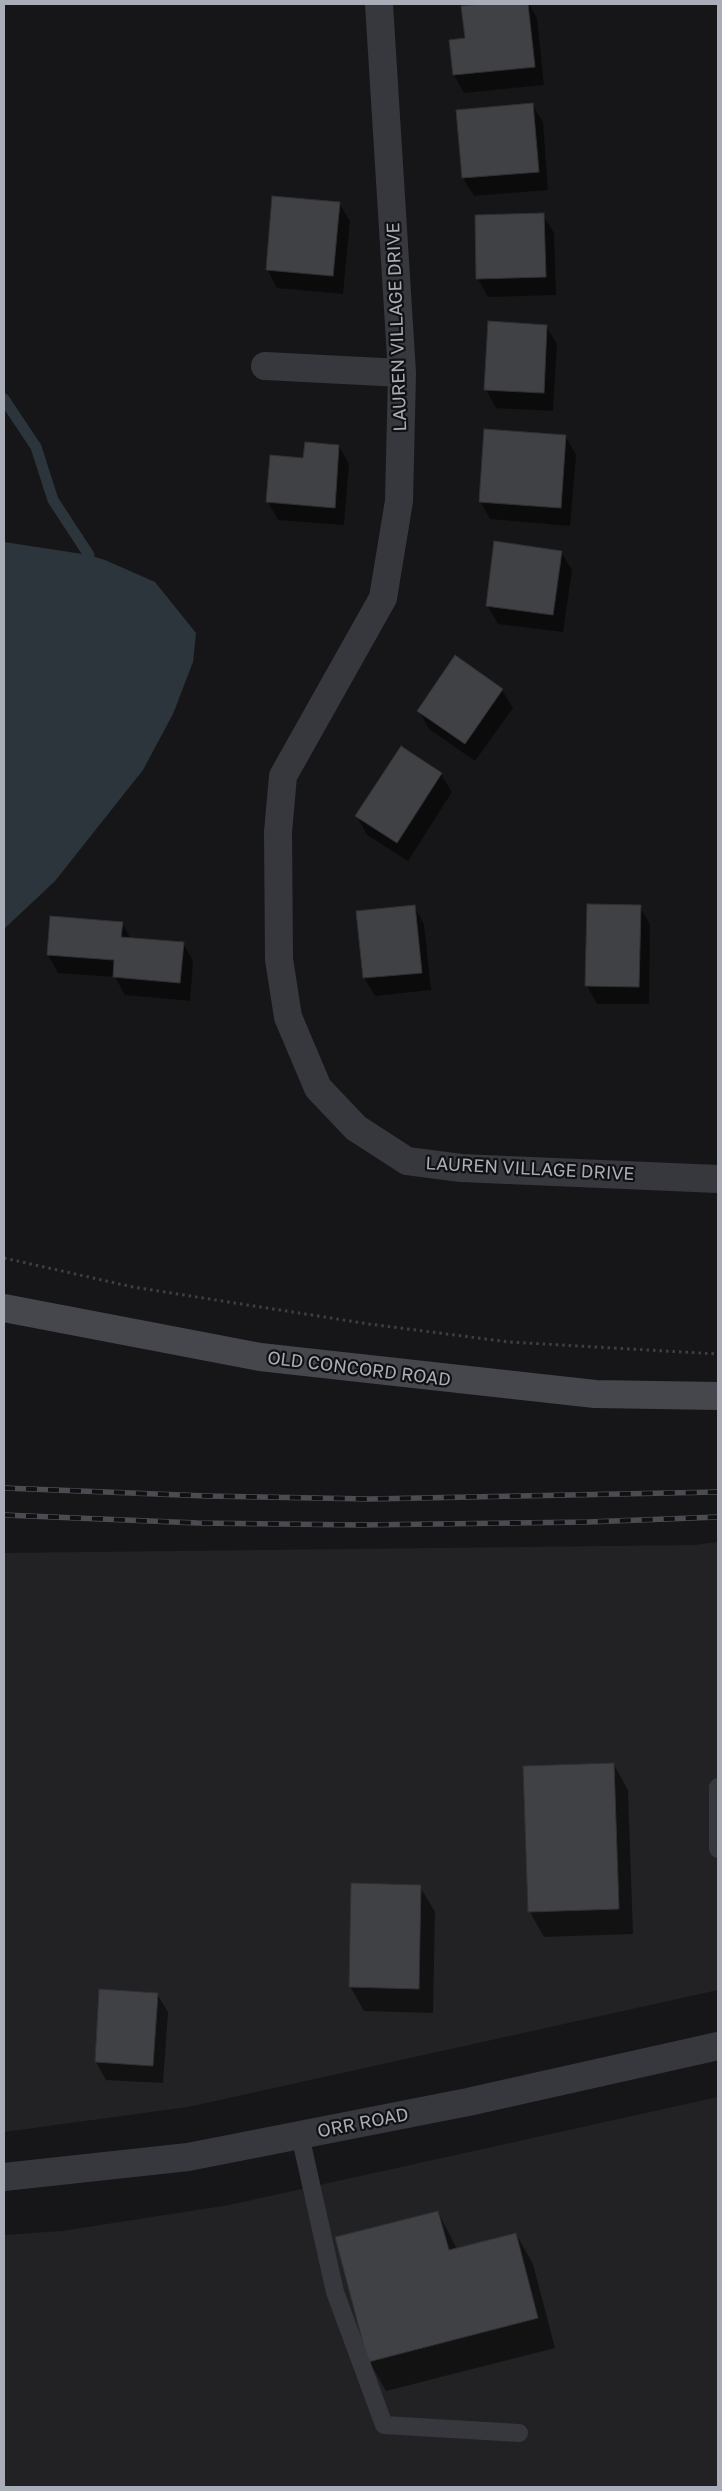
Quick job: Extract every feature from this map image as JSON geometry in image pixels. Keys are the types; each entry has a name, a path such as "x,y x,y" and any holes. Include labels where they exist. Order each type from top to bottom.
{"street":[{"name":"LAUREN VILLAGE DRIVE","path":"378,4 402,373 399,501 383,598 283,776 278,832 279,959 288,1017 318,1088 356,1128 407,1161 461,1168 718,1179"},
{"path":"265,366 402,373"},
{"name":"OLD CONCORD ROAD","path":"4,1308 280,1360 595,1394 718,1396"},
{"name":"ORR ROAD","path":"4,2177 188,2157 468,2102 718,2046"}],"lane":[{"path":"718,1787 718,1849"},
{"path":"300,2135 335,2292 384,2425 519,2433"}],"path":[{"path":"4,1258 133,1287 369,1324 509,1342 718,1354"}],"shaded area":[{"path":"4,542 89,555 155,582 196,633 193,662 173,714 143,770 55,881 4,929"},
{"path":"718,1542 718,1990 188,2107 4,2132 4,1553 694,1545"},
{"path":"718,2097 718,2487 4,2487 4,2235 62,2231 229,2205"}],"building":[{"path":"528,4 535,67 453,75 449,40 465,38 461,6"},
{"path":"533,103 539,172 462,178 456,110"},
{"path":"272,196 340,202 333,276 266,270"},
{"path":"544,213 546,277 476,279 475,215"},
{"path":"488,321 547,325 544,393 484,390"},
{"path":"484,429 566,435 561,508 479,502"},
{"path":"305,442 339,445 335,508 266,502 270,455 303,458"},
{"path":"494,541 562,551 553,615 486,606"},
{"path":"455,655 503,689 465,744 417,711"},
{"path":"401,746 442,773 397,843 355,816"},
{"path":"587,904 641,905 639,987 585,986"},
{"path":"415,905 422,973 363,978 356,911"},
{"path":"50,916 123,922 121,937 184,942 180,983 113,977 114,960 47,955"},
{"path":"614,1763 619,1909 528,1912 523,1766"},
{"path":"351,1883 421,1885 419,1989 349,1987"},
{"path":"99,1989 158,1993 153,2066 95,2062"},
{"path":"438,2211 449,2250 516,2233 538,2318 368,2362 335,2237"}],"waterway":[{"path":"4,399 36,447 53,500 89,555 84,568"}],"railway":[{"path":"4,1488 207,1496 370,1499 718,1492"},
{"path":"4,1515 198,1523 360,1525 588,1522 718,1517"}]}
